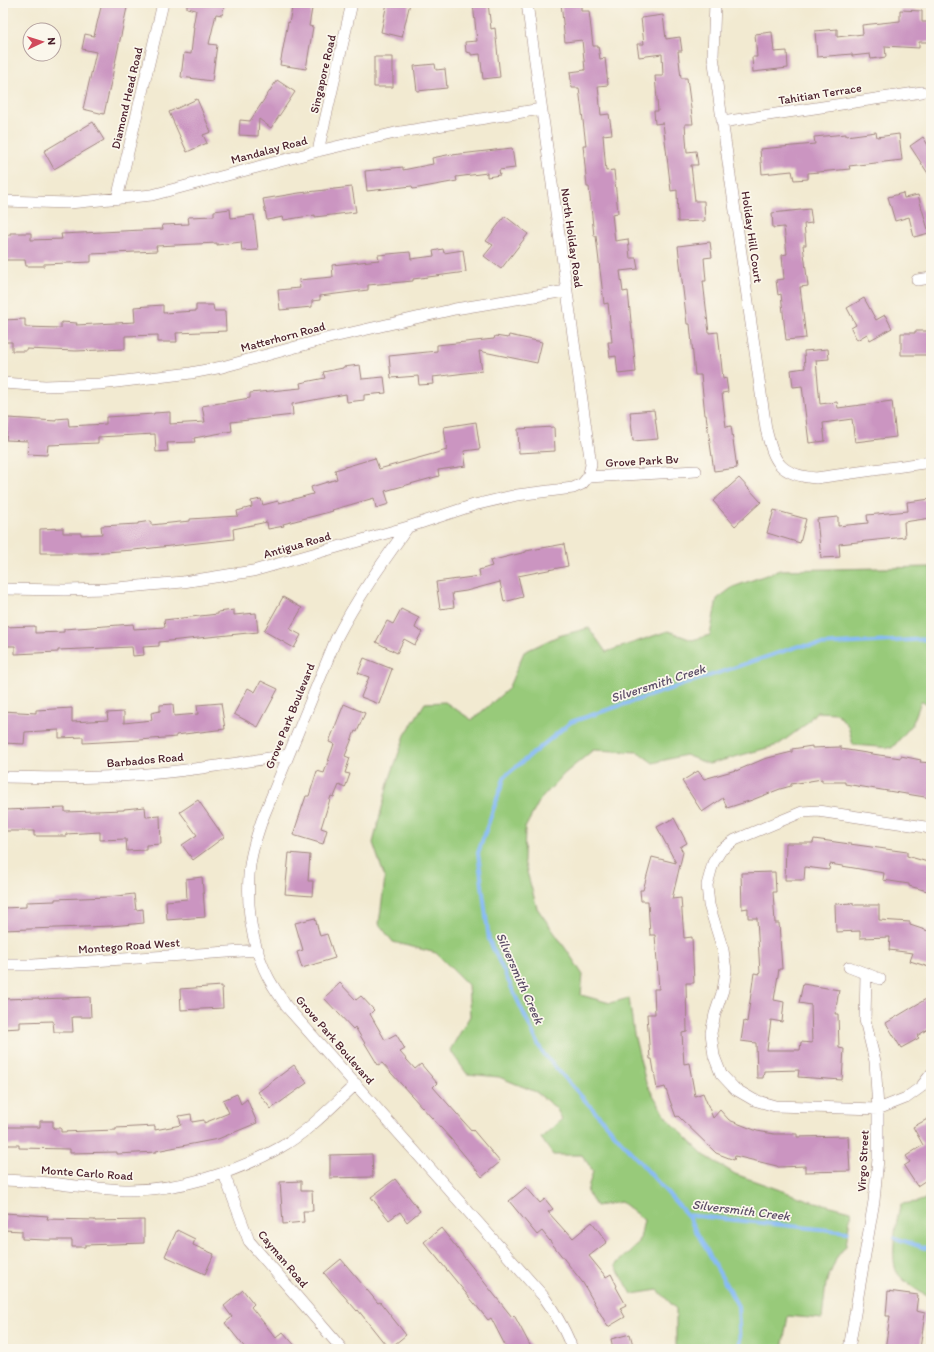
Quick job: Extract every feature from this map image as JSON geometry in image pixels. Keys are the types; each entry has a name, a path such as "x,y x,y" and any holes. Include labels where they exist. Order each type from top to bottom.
{"street":[{"name":"Diamond Head Road","path":"117,199 163,3"},
{"name":"Singapore Road","path":"318,151 352,3"},
{"name":"North Holiday Road","path":"527,3 591,465 588,477"},
{"name":"Holiday Hill Court","path":"715,3 714,56 722,122 766,429 772,453 777,462 785,469 801,477 816,478 931,462"},
{"name":"Tahitian Terrace","path":"722,122 922,92"},
{"name":"Mandalay Road","path":"3,201 69,203 152,195 318,151 395,133 541,109"},
{"path":"917,280 931,278"},
{"name":"Matterhorn Road","path":"3,384 45,386 100,384 191,373 222,367 329,338 455,309 566,291"},
{"name":"Grove Park Bv","path":"588,477 696,471"},
{"name":"Antigua Road","path":"3,589 106,589 183,582 253,571 408,527 474,505 517,495 573,488 582,484 588,477"},
{"name":"Grove Park Boulevard","path":"408,527 377,570 343,624 288,755 262,820 254,847 249,874 250,914 258,950 268,976 286,1006 544,1298 552,1308 566,1333 572,1349"},
{"name":"Barbados Road","path":"3,777 58,778 159,773 216,767 288,755"},
{"path":"931,829 818,811 802,812 735,840 721,850 713,863 707,885 709,906 723,950 726,970 723,990 715,1014 711,1033 714,1056 721,1074 735,1089 754,1100 775,1106 878,1109 906,1098 921,1087 931,1074"},
{"name":"Montego Road West","path":"3,965 33,965 258,950"},
{"path":"849,967 880,979"},
{"name":"Virgo Street","path":"849,1349 874,1201 878,1159 878,1109 875,1061 865,1020 866,973"},
{"name":"Monte Carlo Road","path":"3,1180 126,1190 178,1184 224,1174 282,1146 308,1128 356,1084"},
{"name":"Cayman Road","path":"224,1174 249,1241 342,1349"}],"green space":[{"path":"931,567 931,704 921,702 912,725 892,748 853,745 848,726 837,713 816,712 805,725 778,745 709,764 685,755 653,763 638,752 593,750 564,774 540,800 525,828 524,861 537,908 583,975 581,995 610,1003 629,998 634,1034 646,1083 667,1118 704,1155 735,1174 808,1200 851,1211 846,1246 837,1257 826,1283 822,1319 788,1316 782,1349 677,1349 676,1309 658,1290 632,1294 615,1265 639,1243 644,1220 621,1202 596,1206 587,1192 593,1171 582,1155 553,1155 541,1138 562,1119 556,1108 536,1092 499,1077 467,1074 450,1050 470,1016 468,985 436,953 393,942 379,924 385,878 373,843 388,784 405,735 425,703 445,702 472,720 508,689 524,652 558,636 589,628 606,652 668,631 692,640 710,635 717,599 733,587 780,570"},
{"path":"931,1197 931,1298 913,1288 898,1274 895,1268 894,1260 894,1240 901,1204 917,1202"}],"building":[{"path":"102,3 128,3 104,114 83,109 96,52 82,49 85,34 94,36"},
{"path":"187,3 225,3 222,15 216,14 209,44 217,45 212,81 181,77 184,53 191,54 196,10 187,8"},
{"path":"293,3 313,3 309,26 313,27 306,69 280,65"},
{"path":"387,3 410,3 402,37 381,32"},
{"path":"473,3 488,3 491,29 495,28 500,77 483,79 480,54 471,55 471,53 466,52 465,42 477,41"},
{"path":"561,3 581,3 581,11 589,11 593,46 598,46 600,59 605,58 608,85 598,86 601,115 609,114 612,134 603,135 606,171 614,170 618,213 612,214 615,241 628,239 630,258 636,258 638,269 620,271 623,292 628,291 636,372 618,374 616,356 610,357 608,342 612,342 608,303 604,304 596,236 594,236 589,187 587,187 583,145 586,145 579,88 572,88 570,72 585,70 582,40 565,42"},
{"path":"900,10 922,11 922,22 931,22 931,42 919,42 919,48 885,46 886,57 871,59 870,54 817,57 815,31 837,29 837,37 863,34 862,25 900,21"},
{"path":"663,15 666,39 680,37 682,51 678,51 681,78 687,78 693,124 685,124 687,152 696,151 698,165 691,165 695,201 704,201 705,221 678,222 677,190 671,191 663,123 655,124 654,111 658,111 655,76 663,76 662,54 639,57 637,44 644,44 641,18"},
{"path":"772,32 774,52 787,51 788,68 753,72 752,57 757,57 755,34"},
{"path":"374,57 393,57 393,87 374,87"},
{"path":"435,64 436,70 445,69 447,88 417,91 414,66"},
{"path":"277,80 295,92 271,128 259,119 258,136 239,135 240,120 250,121"},
{"path":"197,99 211,132 203,135 207,143 187,152 169,112"},
{"path":"93,122 104,140 54,169 44,151"},
{"path":"876,132 877,137 899,134 902,160 849,166 850,169 808,173 808,179 794,180 792,171 762,174 760,149 815,144 814,137 846,134 846,136"},
{"path":"923,137 931,150 931,178 910,146"},
{"path":"512,148 515,168 499,170 500,175 487,177 487,173 456,177 457,181 413,189 412,186 367,191 365,171 403,167 403,170 433,164 432,158 452,154"},
{"path":"352,187 356,212 315,217 315,215 284,220 283,217 267,220 263,199"},
{"path":"903,193 904,198 918,195 929,233 914,237 909,217 895,221 888,197"},
{"path":"230,209 231,218 254,215 258,250 242,251 241,242 217,245 217,243 156,246 157,251 91,254 91,262 44,264 44,266 26,266 25,260 3,260 3,235 10,235 10,233 31,233 31,240 62,239 61,234 163,229 162,225 189,224 188,217 214,216 214,211"},
{"path":"810,209 812,223 804,224 806,245 803,245 808,286 800,287 806,338 786,340 781,294 778,295 776,280 784,279 782,255 787,254 784,227 773,228 772,213"},
{"path":"505,216 528,234 501,269 484,256 493,245 486,241"},
{"path":"710,242 712,257 704,258 706,281 703,281 709,333 718,332 723,379 726,378 728,392 722,393 726,427 731,426 737,468 714,471 705,415 701,375 695,375 690,324 687,324 678,246"},
{"path":"443,249 444,253 463,250 466,272 413,279 413,281 368,285 368,290 320,296 320,300 312,301 312,307 280,310 278,290 300,288 299,280 333,277 332,265 379,260 378,255 410,252 411,259 434,256 433,251"},
{"path":"864,298 876,320 885,315 892,328 870,340 867,334 857,340 851,328 856,325 847,308"},
{"path":"163,305 163,313 196,311 196,305 213,305 214,311 225,311 226,331 176,333 177,342 158,342 158,335 125,336 125,349 76,351 26,349 26,351 12,351 12,342 3,342 3,320 25,319 25,327 61,328 61,322 77,323 76,325 135,322 134,307"},
{"path":"915,331 931,331 931,355 901,355 901,333 915,333"},
{"path":"509,335 542,342 537,363 479,351 482,371 433,377 434,384 419,385 418,376 391,378 389,356 437,351 437,345 494,339 495,336 508,338"},
{"path":"828,349 829,359 816,360 820,404 837,402 838,408 892,401 896,437 855,442 852,419 823,423 825,441 809,443 802,386 793,387 791,370 805,368 804,351"},
{"path":"360,365 362,379 384,377 386,393 364,395 364,400 347,402 346,394 292,404 293,415 231,422 232,431 194,438 195,442 167,443 168,451 156,452 155,434 98,437 98,443 48,445 47,455 27,454 28,441 6,440 8,418 56,421 56,419 68,418 69,426 106,424 106,417 170,412 170,424 205,422 202,406 250,398 250,393 301,388 300,383 325,378 323,372"},
{"path":"654,410 658,439 633,441 630,412"},
{"path":"476,422 480,449 464,451 466,466 438,470 439,476 385,491 389,504 376,508 374,498 332,510 333,511 283,524 284,526 268,529 267,522 233,529 234,539 134,550 90,553 40,553 40,529 63,528 63,533 81,533 81,535 102,534 101,526 138,524 151,521 151,525 190,521 190,519 238,516 237,511 252,507 251,501 261,499 263,505 278,501 279,503 313,494 311,487 337,479 335,470 375,458 379,469 447,450 444,427"},
{"path":"554,427 555,451 519,453 518,429"},
{"path":"739,478 761,502 735,526 713,501"},
{"path":"931,499 931,518 904,522 905,537 839,544 840,557 821,558 817,519 838,517 838,526 868,523 867,515 908,511 907,502"},
{"path":"774,510 806,519 800,543 767,533"},
{"path":"564,544 568,566 518,576 523,597 504,602 500,582 452,593 454,607 440,609 436,582 480,576 479,570 492,566 490,561 526,551"},
{"path":"283,597 302,608 290,629 301,635 294,648 264,631"},
{"path":"401,609 419,618 415,628 422,632 415,645 404,639 397,653 376,642 387,621 393,624"},
{"path":"234,610 234,615 256,613 258,632 159,642 159,646 143,647 144,655 133,656 132,647 58,650 58,652 15,654 15,646 3,646 3,627 35,626 35,633 64,632 64,629 133,624 134,629 165,627 164,620 218,614 218,612"},
{"path":"364,658 392,669 379,704 361,697 369,677 358,673"},
{"path":"261,681 278,689 258,727 234,714 248,688 255,692"},
{"path":"221,703 225,729 176,735 176,737 83,743 83,737 59,738 59,730 25,732 24,744 3,743 3,711 36,713 36,710 72,708 72,722 108,720 107,713 124,712 124,723 152,720 151,713 160,711 160,705 173,704 174,716 198,714 197,705"},
{"path":"344,704 365,713 357,732 355,731 345,756 350,758 345,773 350,774 345,788 339,785 334,797 331,796 321,828 327,830 323,844 293,835 306,796 309,796 317,771 324,773 334,744 329,742"},
{"path":"812,746 812,748 841,747 841,749 901,758 901,756 921,760 920,762 931,763 931,798 845,784 845,782 822,782 822,779 791,784 791,786 727,808 723,798 702,812 682,781 698,771 704,779 736,771 764,759 792,752 792,749"},
{"path":"198,800 224,837 193,860 182,845 197,835 180,812"},
{"path":"145,807 146,817 160,816 161,844 146,845 146,850 127,851 126,839 100,840 100,832 66,834 66,836 34,836 34,831 3,831 3,810 65,808 65,812 124,810"},
{"path":"674,818 687,843 680,847 683,852 672,899 681,898 684,938 692,937 694,983 686,983 687,1032 682,1033 684,1064 689,1063 695,1096 703,1093 713,1118 720,1110 729,1120 757,1131 774,1134 797,1134 797,1137 848,1136 850,1171 805,1172 805,1166 778,1167 735,1156 734,1160 716,1153 678,1116 676,1117 665,1087 657,1089 652,1059 650,1059 647,1014 655,1014 654,989 659,989 655,935 650,935 648,901 641,901 640,890 643,890 652,857 676,863 657,827"},
{"path":"814,839 907,852 907,856 931,863 931,892 909,886 909,884 883,880 884,873 830,864 829,870 805,867 804,880 785,880 786,843 813,843"},
{"path":"289,853 310,855 308,881 313,881 312,896 285,894"},
{"path":"775,872 776,892 773,892 775,923 779,923 782,969 779,969 774,1000 784,1002 782,1022 771,1020 767,1050 800,1050 801,1042 812,1043 811,1005 799,1003 803,984 839,990 835,1014 838,1014 839,1048 844,1049 842,1080 798,1077 799,1070 764,1071 763,1078 757,1078 756,1043 741,1041 744,1021 747,1022 754,973 760,974 757,918 748,918 748,908 742,909 741,873"},
{"path":"202,877 205,917 167,920 166,901 187,899 186,879"},
{"path":"134,894 136,910 143,909 144,923 111,926 3,930 3,908 26,907 26,902"},
{"path":"853,903 853,905 879,905 879,920 910,922 910,925 931,932 931,962 929,967 910,961 913,953 889,950 890,937 860,938 860,931 836,932 835,904"},
{"path":"315,918 320,936 327,934 335,958 302,968 297,952 303,950 295,923"},
{"path":"340,983 356,1000 361,996 374,1010 370,1014 385,1040 396,1034 405,1049 400,1052 415,1069 421,1064 437,1083 433,1087 500,1162 482,1177 451,1139 382,1063 378,1065 355,1027 353,1029 324,998"},
{"path":"222,986 223,1008 181,1010 180,989"},
{"path":"931,996 931,1027 917,1036 919,1038 901,1048 886,1023"},
{"path":"90,997 91,1017 72,1017 73,1032 54,1032 53,1021 20,1022 20,1028 3,1029 3,999"},
{"path":"294,1065 307,1083 271,1109 258,1092"},
{"path":"237,1094 241,1104 247,1099 257,1123 218,1139 156,1152 117,1154 117,1152 70,1153 70,1149 19,1148 19,1145 3,1145 3,1127 40,1127 40,1121 53,1121 53,1128 61,1128 61,1132 116,1130 116,1128 155,1126 155,1130 181,1125 179,1116 191,1114 192,1122 204,1120 204,1123 229,1113 223,1100"},
{"path":"931,1117 931,1177 917,1186 904,1166 910,1162 906,1156 923,1145 913,1127"},
{"path":"372,1154 373,1177 330,1178 330,1155"},
{"path":"395,1179 420,1211 407,1222 400,1212 389,1220 371,1197"},
{"path":"301,1181 301,1191 312,1191 313,1211 303,1211 304,1222 283,1224 280,1182"},
{"path":"526,1187 540,1203 545,1199 553,1209 548,1212 573,1238 592,1222 607,1242 589,1256 606,1277 611,1274 626,1305 620,1308 625,1317 608,1327 583,1283 542,1231 537,1235 509,1201"},
{"path":"5,1213 48,1216 47,1219 95,1221 144,1220 144,1243 85,1245 85,1247 72,1247 72,1240 22,1239 22,1231 4,1230"},
{"path":"441,1228 512,1317 514,1315 532,1349 507,1349 491,1318 488,1320 424,1242"},
{"path":"177,1230 195,1239 193,1245 214,1254 205,1274 165,1256"},
{"path":"341,1259 378,1303 380,1302 406,1335 389,1349 358,1310 357,1311 324,1273"},
{"path":"243,1290 254,1304 251,1307 276,1338 283,1332 298,1349 246,1349 225,1323 232,1317 224,1306"},
{"path":"888,1291 918,1295 916,1311 925,1313 920,1349 885,1349 890,1316 886,1316"},
{"path":"630,1334 634,1349 613,1349 611,1339"}],"waterway":[{"name":"Silversmith Creek","path":"848,1232 687,1215 542,1052 489,940 478,853 505,776 571,722 799,646 931,639"},
{"path":"687,1215 738,1306 740,1349"},
{"name":"Silversmith Creek","path":"895,1238 931,1250"}]}
